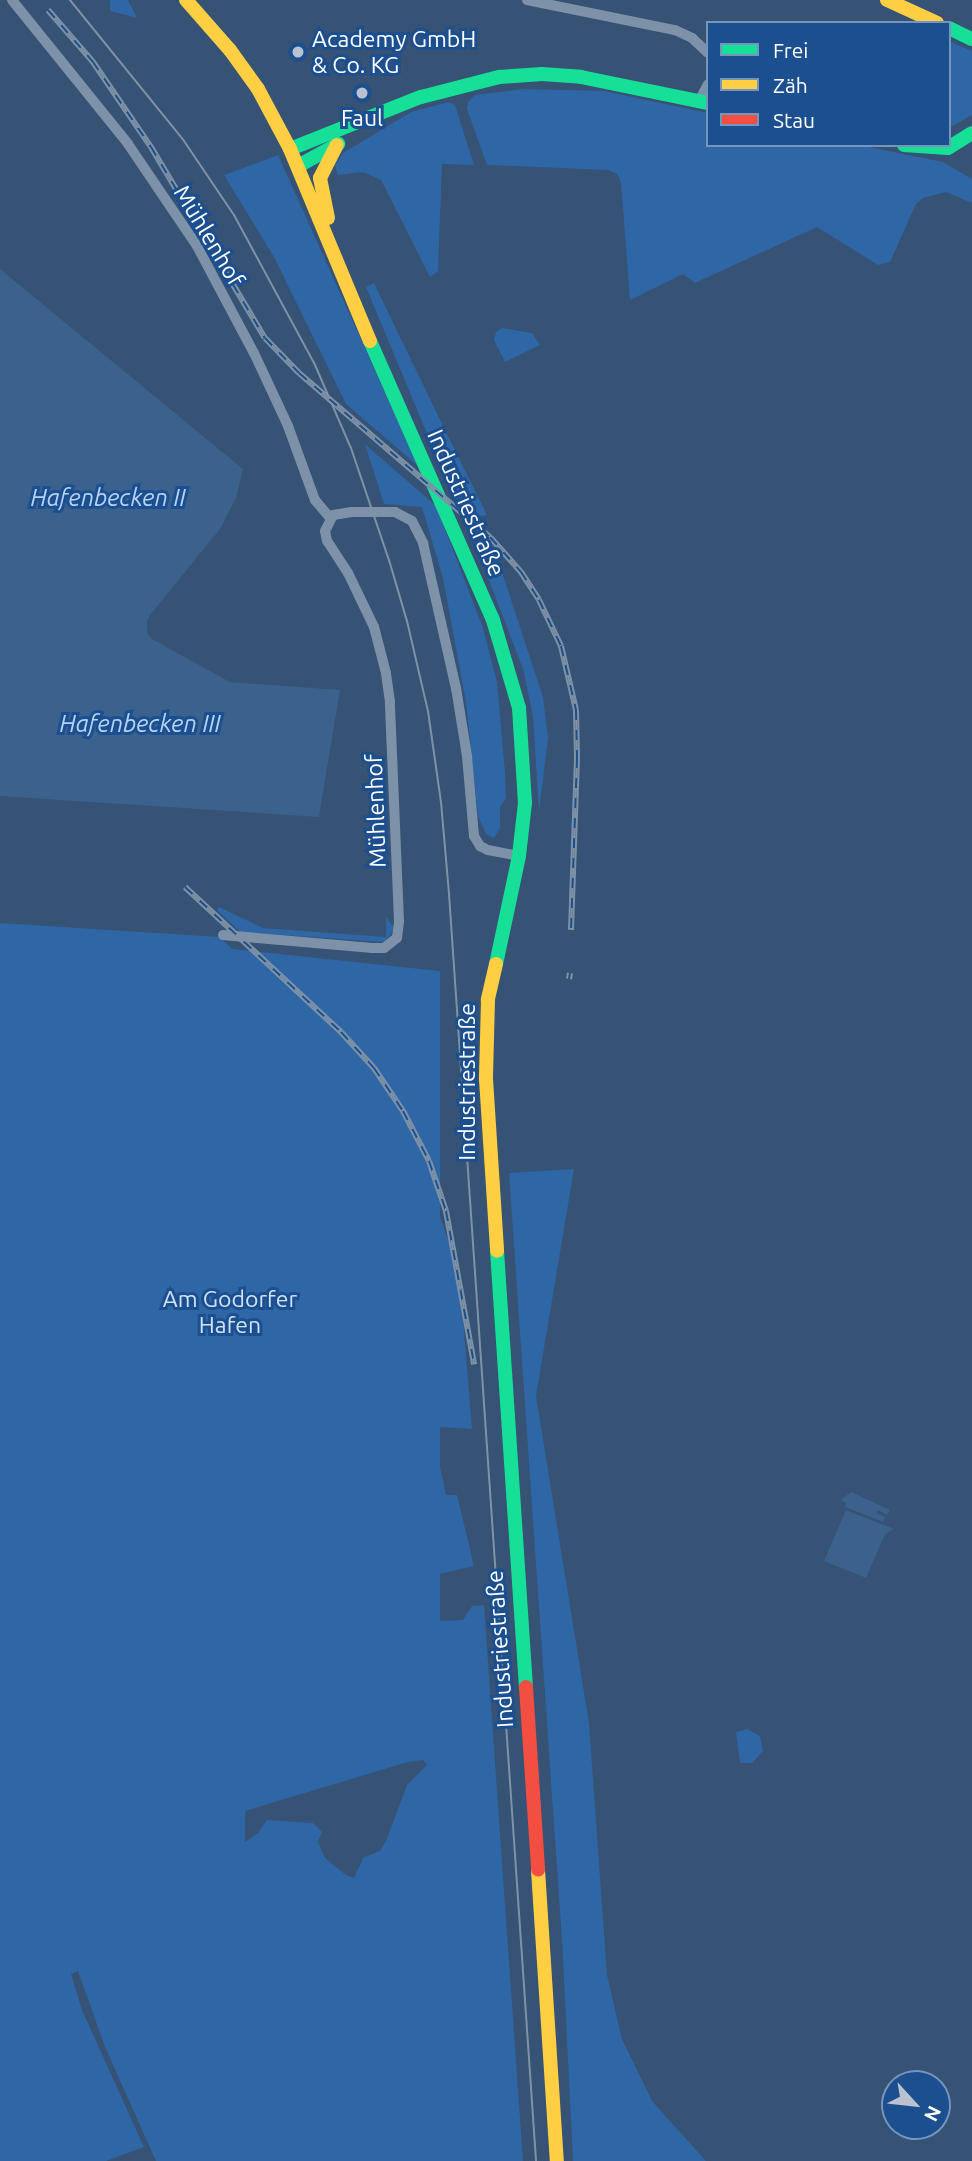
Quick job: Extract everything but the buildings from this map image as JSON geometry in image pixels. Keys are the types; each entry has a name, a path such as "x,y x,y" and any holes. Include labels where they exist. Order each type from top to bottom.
{"main road":[{"name":"Industriestraße","path":"186,0 230,50 251,79 298,166 387,381 493,620 519,708 525,766 525,803 519,856 488,1000 486,1079 558,2161"},
{"path":"887,0 933,21"},
{"path":"951,29 972,39"},
{"path":"290,149 421,97 499,77 542,74 581,77 703,102"},
{"path":"298,166 337,145 386,113"},
{"path":"951,146 972,133"},
{"path":"332,247 319,186 323,170 337,145"},
{"path":"917,147 950,147"}],"street":[{"name":"Mühlenhof","path":"12,0 128,144 197,246 254,354 288,426 316,500 330,518 325,531 327,541 348,573 374,627 386,673 390,702 399,931 393,943 383,948 223,935"},
{"path":"527,0 675,30 692,38 706,51"},
{"path":"330,518 352,512 386,512 402,515 412,522 423,543 456,688 467,756 474,836 481,846 488,850 519,856"}],"green space":[{"path":"110,0 128,0 137,18 110,11"},
{"path":"951,42 972,51 972,115 951,127"},
{"path":"523,89 604,91 706,113 706,147 869,147 943,162 972,179 972,203 946,192 923,198 916,204 890,262 878,265 817,227 695,283 683,274 630,300 621,182 617,174 608,170 487,165 467,109 468,102 475,95"},
{"path":"449,102 455,105 474,165 442,164 438,271 430,277 381,180 363,172 338,175 335,165 343,153 411,112"},
{"path":"278,155 418,466 346,404 274,257 224,175"},
{"path":"374,283 487,515 476,517 453,496 366,287"},
{"path":"502,328 532,333 540,345 505,362 494,340 496,332"},
{"path":"365,444 436,506 483,628 497,682 505,772 506,798 500,807 500,828 494,838 486,834 478,816 466,702 443,578 422,507 384,504"},
{"path":"472,536 499,563 543,697 548,738 539,811 533,716 523,669"},
{"path":"219,907 263,928 386,937 386,917 394,928 383,942 240,932 217,910"},
{"name":"Am Godorfer Hafen","path":"0,923 220,937 232,949 440,971 440,1217 449,1242 462,1307 472,1429 440,1427 440,1467 446,1495 457,1495 474,1566 440,1574 440,1621 463,1620 472,1606 484,1605 523,2161 156,2161 105,2047 78,1971 71,1974 82,2010 144,2147 106,2161 0,2161","holes":["423,1760 427,1765 407,1785 380,1851 363,1858 354,1878 325,1858 318,1842 322,1832 313,1823 267,1820 258,1833 245,1842 245,1811 408,1762"]},
{"path":"574,1169 536,1396 589,1723 607,1975 622,2039 652,2101 706,2161 573,2161 562,1940 509,1173"},
{"path":"747,1729 760,1736 763,1751 752,1763 740,1763 736,1732"}],"water":[{"path":"0,269 243,469 236,498 220,529 150,615 147,632 152,639 230,682 340,690 319,817 0,796"},
{"path":"851,1492 890,1510 887,1515 878,1510 876,1513 885,1517 883,1522 845,1507 846,1503 841,1500"},
{"path":"846,1510 894,1529 885,1534 866,1578 824,1561"}],"tram line":[{"path":"70,0 184,141 234,215 315,365 351,448 389,560 407,621 428,711 441,802 449,894 536,2161"}],"railway":[{"path":"48,10 93,62 151,147 265,338 299,373 490,537 521,572 539,600 561,646 576,710 571,930"},
{"path":"185,887 341,1032 374,1068 403,1111 429,1161 446,1211 474,1364"},
{"path":"569,979 570,973"}],"traffic: fast":[{"path":"951,29 972,39"},
{"path":"290,149 421,97 499,77 542,74 581,77 706,103"},
{"path":"951,146 972,133"},
{"path":"298,166 338,144"},
{"path":"933,147 950,147"},
{"path":"370,341 493,620 519,708 525,803 519,856 496,964"},
{"path":"497,1251 526,1687"}],"traffic: slow":[{"path":"186,0 230,50 258,89 290,149 370,341"},
{"path":"887,0 933,21"},
{"path":"328,218 320,178 337,145"},
{"path":"496,964 488,1000 486,1079 497,1251"},
{"path":"538,1870 557,2161"}],"traffic: jam":[{"path":"526,1687 538,1870"}],"place":[{"name":"Academy GmbH & Co. KG","path":"298,52"},
{"name":"Faul","path":"362,93"}],"water label":[{"name":"Hafenbecken II","path":"108,498"},
{"name":"Hafenbecken III","path":"140,724"}]}
